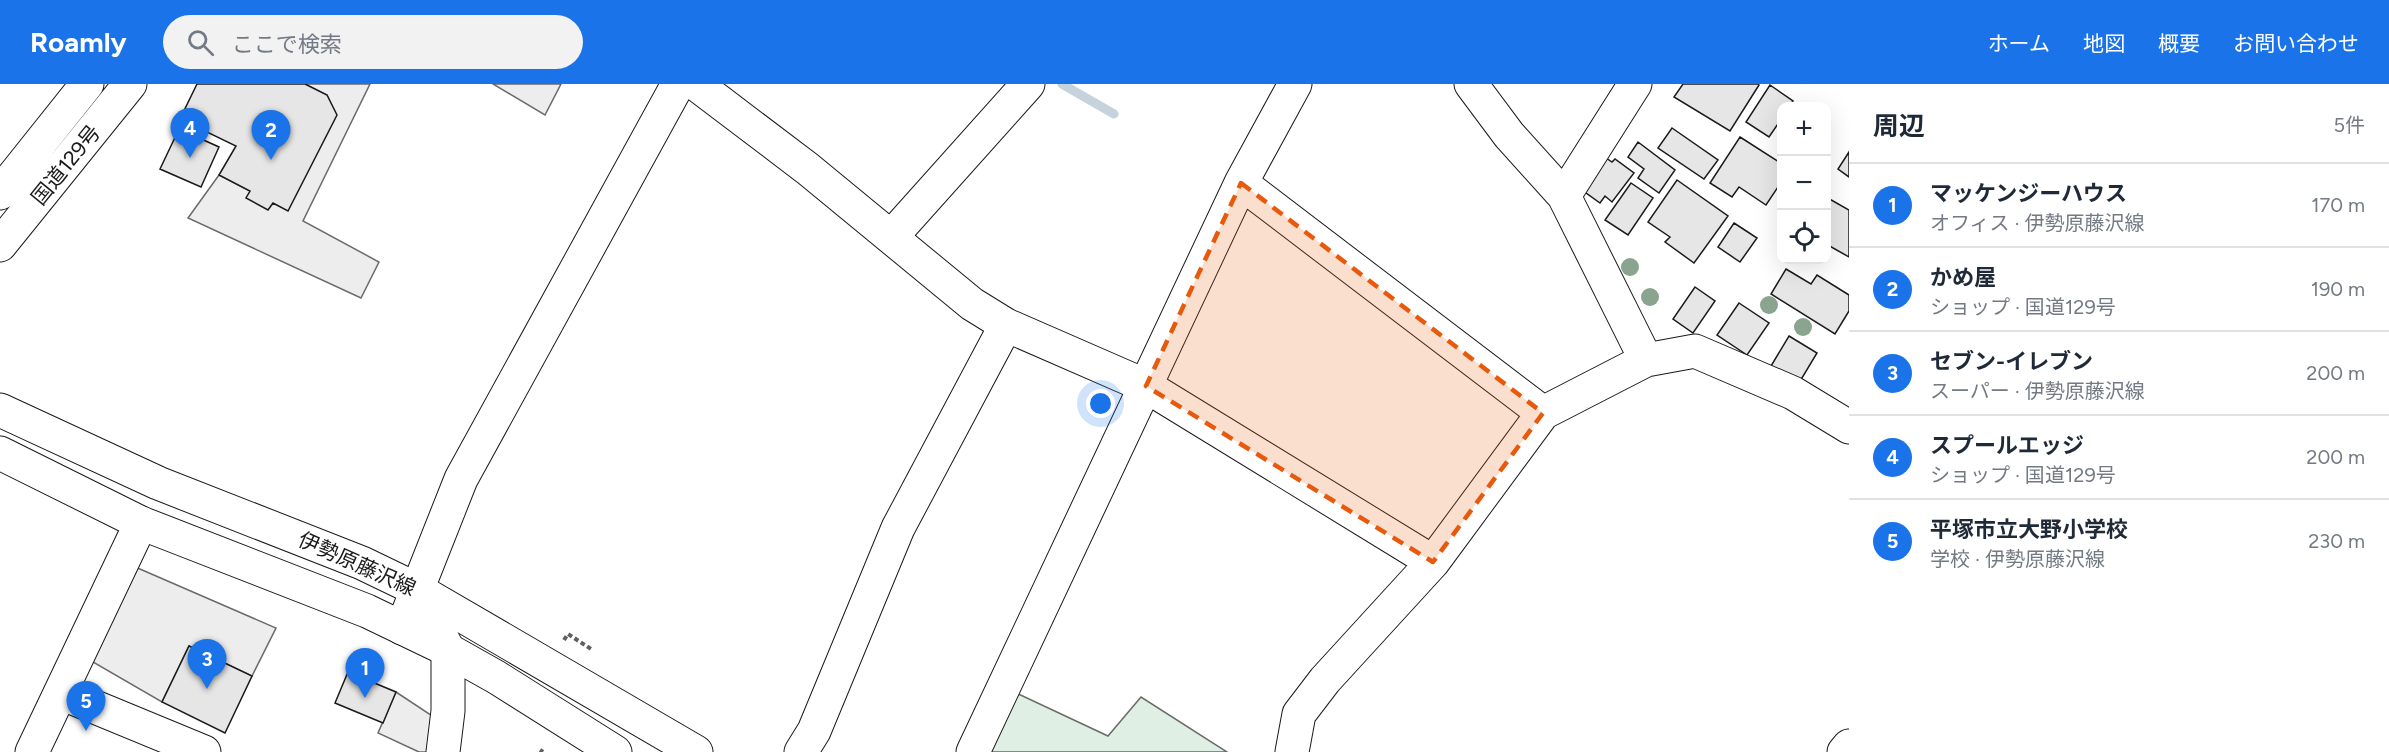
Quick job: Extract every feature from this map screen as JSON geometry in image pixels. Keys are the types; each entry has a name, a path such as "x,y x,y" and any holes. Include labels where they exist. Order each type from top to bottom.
{"main road":[{"name":"国道129号","path":"0,194 87,84"},
{"name":"国道129号","path":"6,229 130,84"},
{"path":"402,628 461,479 678,84"},
{"path":"696,84 808,169 972,304 1006,325 1146,386 1433,562"},
{"path":"892,236 1028,84"},
{"path":"973,752 1241,183 1295,84"},
{"path":"1471,84 1509,135 1564,196 1646,360"},
{"path":"1564,196 1635,84"},
{"path":"1241,183 1543,413"},
{"path":"801,752 814,731 898,528 1006,325"},
{"path":"1292,752 1299,714 1332,672 1433,562 1543,413 1646,360 1695,351 1793,393 1849,427"},
{"name":"伊勢原藤沢線","path":"0,410 158,483 362,563 418,590 696,752"},
{"name":"伊勢原藤沢線","path":"0,453 141,523 368,611 448,650 496,677 615,752"},
{"path":"32,752 141,523"},
{"path":"418,590 448,650 448,711 443,752"},
{"path":"61,693 204,752"},
{"path":"1844,752 1849,746"}],"highlighted area":[{"path":"1241,183 1543,413 1433,562 1146,386"}],"green space":[{"path":"1012,691 1108,736 1141,697 1227,752 983,752"}],"shaded area":[{"path":"305,84 370,84 303,221 379,262 361,298 188,218 219,175 250,191 268,209 273,203 288,210 336,115 327,95"},
{"path":"493,84 561,84 545,115"},
{"path":"133,566 276,628 252,676 189,646 162,702 86,658"},
{"path":"396,692 443,723 435,752 419,752 378,733"}],"building":[{"path":"197,84 305,84 327,95 337,115 288,211 273,203 268,210 246,198 250,191 219,175 236,146 180,119"},
{"path":"1683,84 1759,85 1730,131 1674,97"},
{"path":"1770,85 1793,101 1777,102 1777,125 1769,137 1746,122"},
{"path":"1672,128 1718,160 1704,179 1658,148"},
{"path":"179,129 219,147 201,187 160,169"},
{"path":"1740,137 1777,161 1777,188 1766,205 1739,187 1732,197 1710,183"},
{"path":"1638,142 1675,170 1659,193 1638,178 1644,169 1628,157"},
{"path":"1849,152 1849,177 1838,169"},
{"path":"1606,158 1612,162 1615,159 1634,173 1612,202 1605,196 1600,203 1582,190"},
{"path":"1677,180 1728,216 1694,263 1665,242 1670,237 1648,222"},
{"path":"1631,183 1653,198 1628,235 1605,220"},
{"path":"1831,200 1849,210 1849,257 1831,247"},
{"path":"1734,223 1757,238 1740,262 1718,247"},
{"path":"1786,269 1811,284 1817,275 1849,295 1849,311 1835,334 1771,294"},
{"path":"1695,287 1715,301 1693,333 1673,319"},
{"path":"1739,303 1769,323 1747,355 1717,335"},
{"path":"1789,336 1817,353 1799,383 1771,366"},
{"path":"189,646 252,676 225,733 162,702"},
{"path":"348,672 396,692 383,723 335,703"}],"waterway":[{"path":"1062,84 1114,114"}],"place":[{"name":"スプールエッジ","path":"190,158"},
{"name":"かめ屋","path":"271,160"},
{"name":"セブン-イレブン","path":"207,689"},
{"name":"マッケンジーハウス","path":"365,698"},
{"name":"平塚市立大野小学校","path":"86,731"}]}
